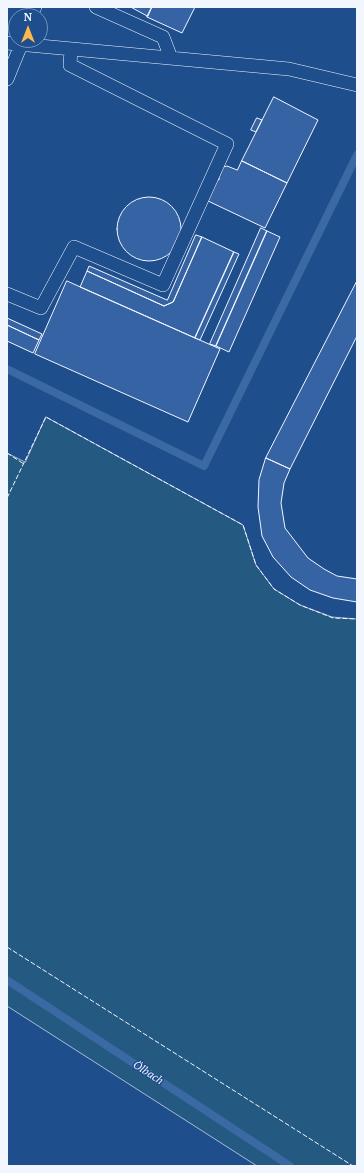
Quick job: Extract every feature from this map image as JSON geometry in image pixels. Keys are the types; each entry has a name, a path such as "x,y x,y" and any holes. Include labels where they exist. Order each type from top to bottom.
{"lane":[{"path":"96,7 163,37 171,58"},
{"path":"48,46 289,69 357,85"},
{"path":"7,79 20,48"},
{"path":"7,294 41,308 74,247 163,285 227,144 70,65 71,49"}],"shaded area":[{"path":"46,417 243,525 256,565 274,589 300,605 332,617 357,619 357,1166 257,1166 7,1006 7,453 25,462"}],"building":[{"path":"131,7 152,7 148,16"},
{"path":"152,7 195,7 182,33 147,17"},
{"path":"274,97 318,120 287,183 242,161"},
{"path":"257,118 262,120 256,132 251,130"},
{"path":"242,161 287,183 265,228 206,200 217,179 219,180 223,167 227,166 237,170"},
{"path":"149,197 161,199 172,206 179,217 181,229 179,241 172,252 161,259 149,261 137,259 126,252 119,241 117,229 119,217 126,206 137,199"},
{"path":"261,228 267,231 216,346 210,344"},
{"path":"267,231 280,237 229,352 216,346"},
{"path":"196,235 202,237 173,302 164,306 87,271 89,266 167,300"},
{"path":"202,237 234,252 195,338 80,287 87,271 164,306 173,302"},
{"path":"234,252 239,254 200,340 195,338"},
{"path":"67,281 220,349 188,422 35,354"},
{"path":"357,281 357,336 290,469 266,458"},
{"path":"7,318 42,334 39,340 7,325"},
{"path":"7,325 39,340 33,353 7,341"},
{"path":"266,458 290,469 284,483 281,503 285,528 308,558 337,576 357,579 357,602 333,598 310,590 291,577 273,557 262,536 258,507 259,480"}],"waterway":[{"path":"7,369 204,466 357,155"},
{"name":"Ölbach","path":"7,980 290,1166"}],"fence":[{"path":"7,498 46,417 243,525 256,565 274,589 300,605 333,618 357,619"},
{"path":"7,453 24,464"},
{"path":"7,947 353,1166"}]}
